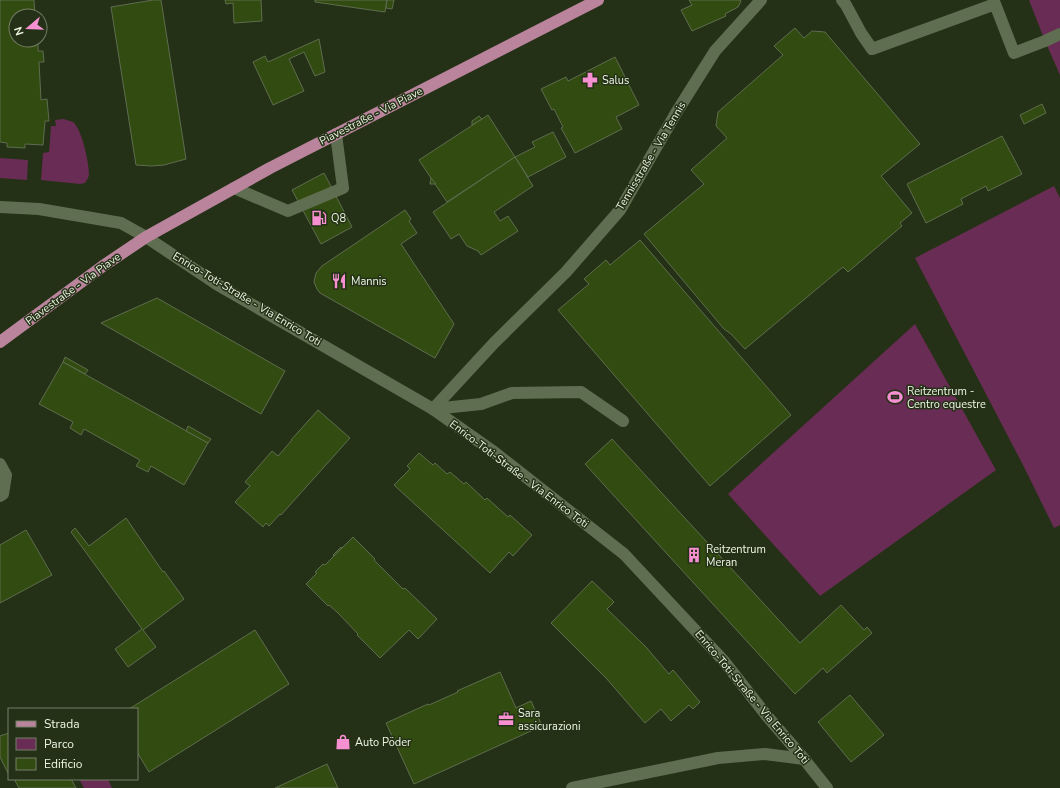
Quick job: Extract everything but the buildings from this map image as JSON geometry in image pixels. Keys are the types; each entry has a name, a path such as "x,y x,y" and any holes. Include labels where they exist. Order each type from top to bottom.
{"main road":[{"name":"Piavestraße - Via Piave","path":"0,342 103,266 146,237 270,168 598,0"}],"street":[{"name":"Tennisstraße - Via Tennis","path":"433,409 494,343 566,272 620,210 676,113 715,51 761,0"},
{"path":"842,0 872,49 995,4 1014,53 1060,34"},
{"path":"234,188 288,211 343,188 336,134"},
{"path":"0,208 39,209 121,223 146,237"},
{"name":"Enrico-Toti-Straße - Via Enrico Toti","path":"146,237 218,285 433,409 494,452 624,554 723,660 827,788"},
{"path":"433,409 481,404 512,393 581,392 623,421"},
{"path":"0,464 6,475 4,494 0,496"},
{"path":"572,788 718,758 765,754 804,758"}],"green space":[{"path":"1029,0 1060,0 1060,75 1045,41"},
{"path":"64,119 73,122 82,139 89,169 89,176 85,183 80,184 41,180 43,153 49,152 51,126 56,126 55,120"},
{"path":"0,158 28,160 27,180 0,178"},
{"path":"1054,186 1060,198 1060,525 1054,528 1023,465 915,258"},
{"name":"Reitzentrum - Centro equestre","path":"915,324 996,470 820,596 728,494"},
{"path":"80,780 108,780 112,788 84,788"}],"place":[{"name":"Salus","path":"590,80"},
{"name":"Q8","path":"319,218"},
{"name":"Mannis","path":"339,281"},
{"name":"Reitzentrum - Centro equestre","path":"895,397"},
{"name":"Reitzentrum Meran","path":"694,555"},
{"name":"Sara assicurazioni","path":"506,719"},
{"name":"Auto Pöder","path":"343,742"}]}
